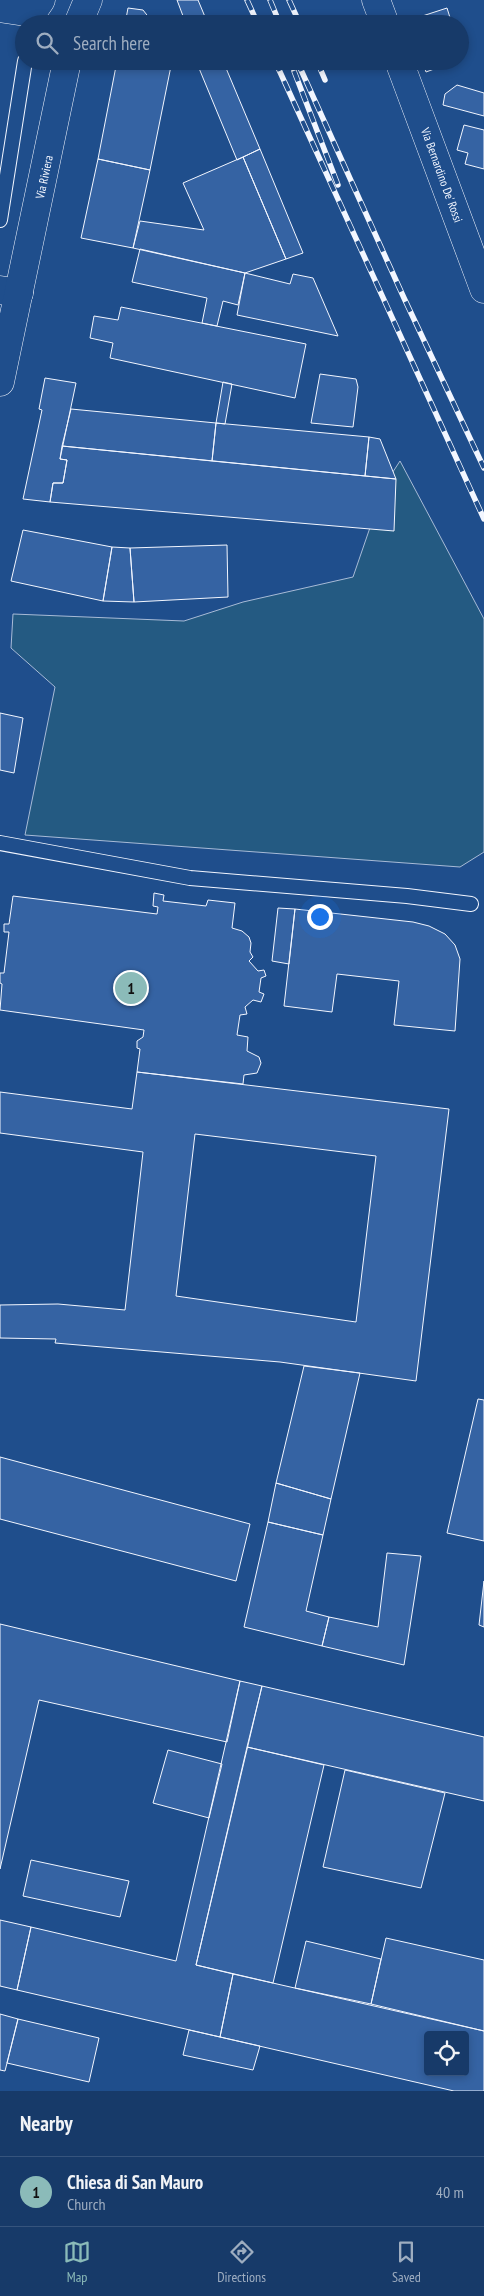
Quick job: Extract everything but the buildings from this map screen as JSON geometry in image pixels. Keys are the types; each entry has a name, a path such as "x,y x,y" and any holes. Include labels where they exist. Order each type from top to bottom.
{"street":[{"path":"70,0 71,15"},
{"path":"82,15 88,0"},
{"path":"376,0 382,15"},
{"path":"0,8 34,12"},
{"name":"Via Riviera","path":"0,382 10,292 65,70"},
{"name":"Via Bernardino De' Rossi","path":"402,70 484,290"}],"lane":[{"path":"0,220 23,70"},
{"path":"0,844 190,878 407,896 471,904"}],"shaded area":[{"path":"400,461 484,619 484,852 460,867 25,835 55,687 11,648 13,614 184,621 243,602 353,577 385,484"}],"railway":[{"path":"247,0 254,15"},
{"path":"270,0 276,15"},
{"path":"289,0 296,15"},
{"path":"279,70 484,519"},
{"path":"301,70 404,298 484,468"},
{"path":"321,70 325,80"},
{"path":"294,71 338,185"}],"place":[{"name":"Chiesa di San Mauro","path":"131,988"}]}
